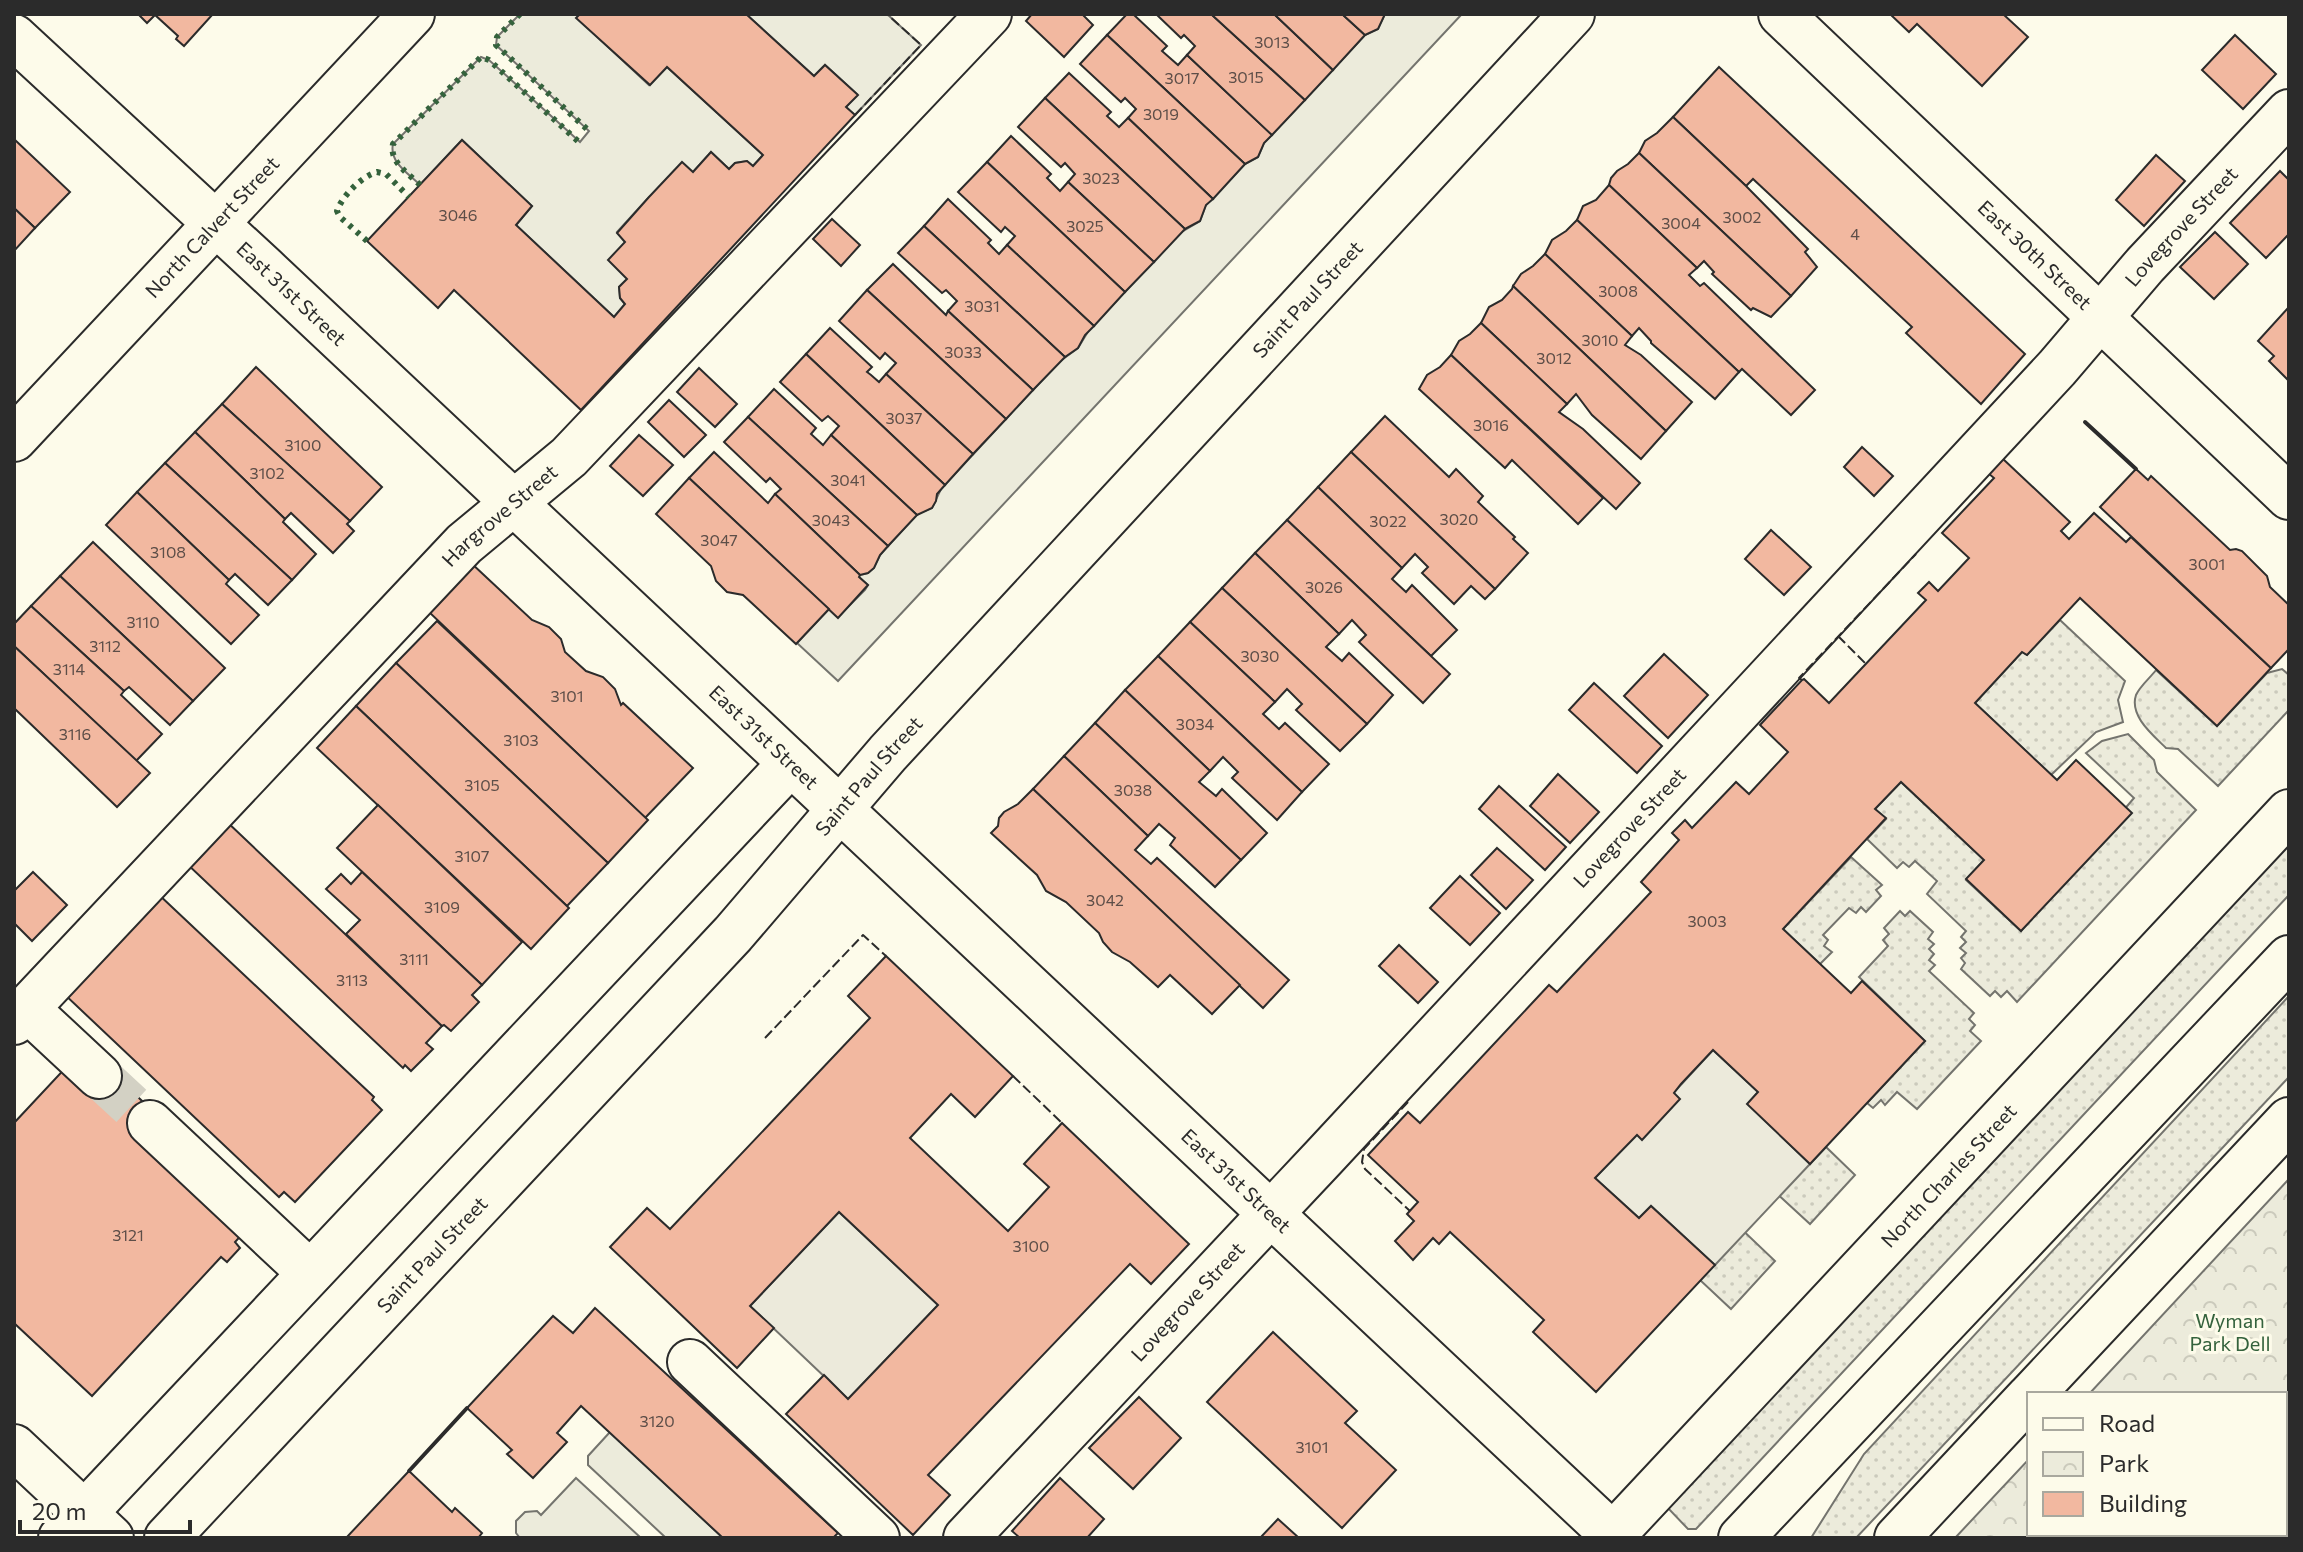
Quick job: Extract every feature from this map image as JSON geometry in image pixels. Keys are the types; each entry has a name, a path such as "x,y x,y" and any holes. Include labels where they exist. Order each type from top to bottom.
{"street":[{"name":"North Calvert Street","path":"14,439 412,14"},
{"name":"Hargrove Street","path":"20,1015 464,544 569,457 989,14"},
{"name":"Saint Paul Street","path":"167,1538 733,934 888,753 1572,14"},
{"name":"East 30th Street","path":"1781,14 2289,497"},
{"name":"East 31st Street","path":"14,37 1613,1537"},
{"name":"Lovegrove Street","path":"966,1538 2057,368 2145,265 2289,112"},
{"path":"14,1447 85,1530 310,1273 791,763"},
{"name":"North Charles Street","path":"1613,1537 2289,812"},
{"path":"1741,1538 2289,958"},
{"path":"20,1015 99,1076"},
{"path":"2035,1392 2289,1120"},
{"path":"150,1123 310,1273"},
{"path":"690,1362 877,1538"},
{"path":"1897,1538 2027,1400"}],"green space":[{"path":"520,14 580,14 577,18 649,85 667,67 763,155 753,166 747,161 735,163 729,169 711,152 693,172 649,197 617,232 625,242 627,279 619,287 620,298 625,304 614,317 516,225 532,206 462,140 420,185 400,167 394,156 393,144 481,57 489,60 580,142 589,131 496,45 497,37"},
{"path":"746,14 887,14 921,45 855,115 846,107 857,94 825,65 814,76"},
{"path":"1385,14 1462,14 838,681 797,643 829,609 838,617 865,590 868,585 860,575 874,568 880,555 917,514 932,508 941,489 1059,362 1078,348 1089,330 1180,233 1200,221 1206,205 1245,164 1258,157 1264,143 1365,35 1378,29"},
{"path":"2060,620 2125,681 2118,700 2123,722 2096,732 2051,775 1975,703 2022,652 2027,655"},
{"path":"2282,669 2289,675 2289,710 2218,786 2178,749 2166,748 2139,718 2136,710 2136,695 2156,670 2217,726 2267,673"},
{"path":"2128,734 2154,760 2157,772 2196,810 2017,1002 2007,991 2001,997 1995,991 1990,996 1961,969 1965,963 1961,958 1966,953 1960,948 1966,942 1961,937 1966,931 1927,894 1937,881 1915,861 1909,867 1903,862 1897,868 1867,839 1886,819 1875,809 1901,782 1984,860 1966,880 2021,931 2134,798 2086,753 2102,741"},
{"path":"2289,833 2289,895 1696,1529 1688,1529 1666,1506"},
{"path":"1851,857 1882,885 1876,890 1881,896 1866,912 1861,907 1856,913 1849,908 1823,935 1828,940 1824,946 1832,952 1820,964 1783,929"},
{"path":"1900,911 1905,916 1910,911 1933,932 1928,939 1934,944 1929,949 1934,954 1929,960 1935,965 1929,971 1974,1013 1969,1019 1975,1025 1970,1031 1981,1041 1917,1109 1897,1092 1885,1105 1881,1100 1873,1108 1867,1103 1925,1041 1859,977 1888,946 1883,940 1889,934 1884,928"},
{"path":"2289,996 2289,1077 1856,1538 1811,1538 1864,1454"},
{"path":"1756,1113 1810,1164 1826,1147 1855,1175 1810,1224 1725,1146"},
{"name":"Wyman Park Dell","path":"2289,1179 2289,1538 1955,1538 2027,1461 2027,1536 2287,1536 2287,1392 2091,1392"},
{"path":"1692,1182 1775,1261 1731,1309 1700,1280 1714,1265"},
{"path":"610,1432 723,1538 666,1538 588,1465 588,1456"},
{"path":"576,1478 641,1538 520,1538 516,1533 516,1521 525,1512 537,1511 541,1515"}],"shaded area":[{"path":"1713,1050 1758,1092 1748,1104 1810,1164 1715,1265 1651,1206 1639,1218 1595,1178"},
{"path":"839,1212 938,1305 848,1399 750,1306"}],"building":[{"path":"138,14 213,14 184,46 176,39 178,36 155,15 147,23"},
{"path":"580,14 746,14 814,76 825,65 858,95 846,107 855,115 581,410 454,290 438,308 367,241 462,140 532,206 516,225 614,317 625,304 620,298 619,287 627,279 608,260 625,242 617,233 649,197 682,162 693,172 711,152 729,169 735,163 747,161 753,166 763,155 667,67 650,85 576,18"},
{"path":"1032,14 1082,14 1093,25 1064,57 1026,21"},
{"path":"1127,14 1133,14 1167,46 1162,51 1178,65 1187,55 1272,135 1264,143 1258,157 1245,164 1107,35"},
{"path":"1156,14 1211,14 1305,100 1272,135 1187,55 1195,46 1184,35 1181,38"},
{"path":"1211,14 1274,14 1333,70 1305,100"},
{"path":"1274,14 1342,14 1365,35 1333,70"},
{"path":"1342,14 1385,14 1378,29 1365,35"},
{"path":"1890,14 2003,14 2028,37 1982,86 1917,24 1909,32"},
{"path":"1107,35 1245,164 1213,199 1128,118 1136,109 1125,98 1121,102 1080,64"},
{"path":"2235,35 2276,74 2243,109 2202,70"},
{"path":"1719,67 2025,354 1981,404 1906,333 1912,327 1753,179 1746,186 1673,117"},
{"path":"1069,73 1111,112 1107,116 1119,127 1128,118 1213,199 1206,205 1200,221 1185,229 1045,98"},
{"path":"1045,98 1185,229 1154,262 1068,182 1075,174 1065,163 1061,167 1018,127"},
{"path":"1673,117 1808,249 1805,252 1817,267 1791,296 1639,153 1645,141"},
{"path":"1011,136 1051,174 1047,178 1060,191 1068,182 1154,262 1125,292 987,162"},
{"path":"14,139 70,192 35,228 14,208"},
{"path":"1639,153 1791,296 1771,317 1753,308 1751,310 1712,274 1714,272 1704,261 1697,268 1609,185 1617,171"},
{"path":"2156,155 2185,181 2144,226 2116,200"},
{"path":"987,162 1125,292 1094,326 1007,245 1015,236 1005,227 1001,232 958,192"},
{"path":"2280,171 2289,180 2289,234 2266,258 2230,223"},
{"path":"1609,185 1697,268 1689,275 1700,286 1704,283 1815,390 1791,415 1742,369 1739,372 1577,220 1583,206 1596,200"},
{"path":"948,199 991,240 988,243 999,254 1007,245 1094,326 1078,348 1065,357 924,226"},
{"path":"14,208 35,228 14,251"},
{"path":"832,219 860,245 841,266 813,239"},
{"path":"1577,220 1739,372 1715,399 1651,343 1639,328 1632,336 1545,254 1552,240"},
{"path":"924,226 1065,357 1033,390 948,311 957,301 946,290 942,293 898,253"},
{"path":"2215,232 2248,264 2214,299 2180,267"},
{"path":"1545,254 1632,336 1625,345 1641,355 1692,402 1666,431 1513,286 1521,274"},
{"path":"893,264 946,315 948,311 1033,390 1006,419 867,290"},
{"path":"1513,286 1666,431 1641,459 1592,415 1576,394 1567,404 1481,323 1489,307 1502,300"},
{"path":"867,290 1006,419 973,454 886,374 896,363 885,353 880,359 839,321"},
{"path":"2289,307 2289,381 2269,361 2274,356 2258,341"},
{"path":"1481,323 1567,404 1559,412 1583,429 1640,483 1616,509 1451,355 1459,341"},
{"path":"830,328 872,367 867,372 879,382 886,374 973,454 945,485 806,354"},
{"path":"806,354 945,485 937,494 932,508 917,515 831,435 839,426 828,416 822,421 780,382"},
{"path":"1451,355 1603,498 1578,524 1512,460 1505,468 1419,389 1427,375"},
{"path":"256,367 382,487 350,521 222,404"},
{"path":"699,368 737,404 715,427 677,392"},
{"path":"774,389 816,428 811,434 823,445 831,435 917,515 888,546 748,417"},
{"path":"669,400 706,435 684,457 648,422"},
{"path":"222,404 350,521 347,524 354,531 333,553 291,513 285,519 195,432"},
{"path":"1385,416 1449,477 1456,469 1483,496 1478,502 1528,553 1495,589 1351,452"},
{"path":"748,417 888,546 868,573 860,575 775,494 781,489 770,478 766,482 724,442"},
{"path":"195,432 285,519 283,522 316,554 292,580 165,463"},
{"path":"639,435 673,465 643,496 610,466"},
{"path":"1862,447 1893,476 1874,496 1844,467"},
{"path":"714,452 768,503 775,494 868,585 838,618 689,478"},
{"path":"1351,452 1495,589 1485,599 1471,586 1454,604 1422,573 1428,567 1415,554 1402,568 1318,487"},
{"path":"2002,458 2070,522 2061,531 2069,539 2094,513 2126,542 2131,537 2271,668 2217,726 2080,598 2027,655 2022,652 1975,703 2057,780 2076,760 2132,813 2021,931 1966,879 1984,860 1901,782 1875,809 1886,818 1783,929 1851,993 1862,981 1925,1041 1810,1164 1747,1104 1758,1092 1713,1050 1681,1084 1674,1093 1680,1099 1642,1140 1637,1135 1595,1178 1639,1218 1651,1206 1715,1265 1596,1392 1533,1332 1544,1320 1450,1232 1439,1244 1433,1238 1413,1260 1395,1241 1414,1221 1407,1214 1418,1202 1368,1155 1408,1112 1420,1123 1549,985 1557,992 1651,892 1641,882 1679,840 1672,833 1685,820 1692,828 1736,782 1749,794 1788,752 1760,725 1802,680 1829,703 1926,600 1918,593 1929,582 1938,591 1969,558 1942,533 1994,478 1988,473"},
{"path":"165,463 292,580 268,605 235,574 229,580 137,492"},
{"path":"2136,469 2148,480 2151,476 2230,550 2242,551 2267,576 2270,587 2289,605 2289,649 2271,668 2100,507"},
{"path":"689,478 829,609 796,644 743,595 727,592 716,581 711,566 656,514"},
{"path":"1318,487 1402,568 1392,579 1406,592 1412,585 1457,630 1431,656 1287,520"},
{"path":"137,492 229,580 226,584 259,615 231,644 106,525"},
{"path":"1287,520 1450,674 1423,703 1359,642 1366,635 1352,620 1339,634 1255,553"},
{"path":"1771,530 1811,567 1784,595 1745,559"},
{"path":"93,542 225,668 193,701 60,576"},
{"path":"1255,553 1339,634 1326,647 1342,661 1349,653 1393,695 1367,724 1222,588"},
{"path":"470,562 532,620 549,627 561,639 565,652 586,671 603,677 615,689 621,705 623,703 693,768 645,818 429,612"},
{"path":"60,576 193,701 170,725 129,687 124,691 31,606"},
{"path":"1222,588 1367,724 1340,751 1296,710 1302,704 1287,689 1275,702 1190,622"},
{"path":"31,606 124,691 121,695 162,734 136,761 14,646 14,624"},
{"path":"437,621 648,820 608,863 396,663"},
{"path":"1190,622 1275,702 1263,714 1279,729 1285,723 1329,764 1302,792 1158,656"},
{"path":"14,646 150,773 117,807 14,708"},
{"path":"1664,654 1708,695 1668,738 1624,696"},
{"path":"1158,656 1302,792 1277,820 1232,778 1238,772 1223,757 1210,771 1125,690"},
{"path":"396,663 608,863 567,906 356,706"},
{"path":"1594,683 1662,746 1637,773 1569,710"},
{"path":"1125,690 1210,771 1199,782 1216,796 1222,789 1267,833 1241,860 1095,723"},
{"path":"356,706 569,908 531,949 317,748"},
{"path":"1095,723 1241,860 1215,887 1170,845 1175,838 1159,824 1148,836 1064,756"},
{"path":"1064,756 1148,836 1135,850 1151,864 1157,858 1289,980 1263,1008 1033,789"},
{"path":"1558,774 1599,812 1570,843 1530,806"},
{"path":"1499,786 1566,847 1545,870 1479,809"},
{"path":"1033,789 1240,985 1212,1014 1170,975 1158,987 1130,962 1112,952 1099,933 1066,902 1046,891 1037,875 991,833 1004,812 1018,804"},
{"path":"378,805 522,942 482,985 337,848"},
{"path":"225,820 442,1026 426,1043 433,1049 411,1071 405,1065 403,1068 185,862"},
{"path":"1497,848 1533,880 1506,909 1471,875"},
{"path":"33,872 67,905 32,941 14,923 14,891"},
{"path":"362,872 482,985 472,995 479,1002 451,1031 442,1026 346,934 360,920 326,889 341,874 351,884"},
{"path":"1460,876 1500,913 1470,945 1430,908"},
{"path":"156,892 374,1097 372,1100 382,1110 295,1202 284,1192 279,1197 62,992"},
{"path":"1399,945 1438,982 1418,1003 1379,966"},
{"path":"886,956 1013,1076 975,1117 951,1094 910,1138 1008,1231 1049,1187 1024,1164 1062,1123 1189,1244 1151,1284 1130,1264 928,1475 950,1495 913,1535 786,1414 824,1375 848,1399 938,1305 839,1212 750,1306 774,1328 737,1368 610,1247 647,1208 670,1229 870,1018 848,996"},
{"path":"70,1063 107,1068 157,1115 248,1228 235,1242 240,1248 227,1262 221,1257 92,1396 14,1323 14,1123"},
{"path":"595,1308 838,1533 833,1538 723,1538 581,1406 557,1433 567,1442 533,1478 507,1454 512,1450 467,1408 553,1316 573,1333"},
{"path":"1273,1332 1357,1411 1345,1423 1396,1470 1342,1528 1207,1402"},
{"path":"1139,1397 1181,1438 1133,1489 1089,1448"},
{"path":"409,1471 452,1512 455,1508 482,1533 478,1538 346,1538"},
{"path":"1060,1478 1104,1519 1087,1538 1020,1538 1012,1531"},
{"path":"1278,1519 1299,1538 1260,1538"}],"tunnel":[{"path":"99,1076 150,1123"}],"hedge":[{"path":"520,14 497,37 496,45 589,131"},
{"path":"420,185 397,162 393,144 481,57 489,60 580,143"},
{"path":"367,241 337,211 353,187 377,172 386,174 409,197"}],"fence":[{"path":"855,115 921,45 887,14"},
{"path":"1802,680 1799,678 1916,554"},
{"path":"1838,636 1866,664"},
{"path":"765,1038 863,935 886,956"},
{"path":"1013,1076 1062,1123"},
{"path":"1408,1102 1364,1149 1362,1162 1365,1169 1410,1211"}],"wall":[{"path":"2085,422 2136,469"},
{"path":"409,1471 467,1408"}]}
